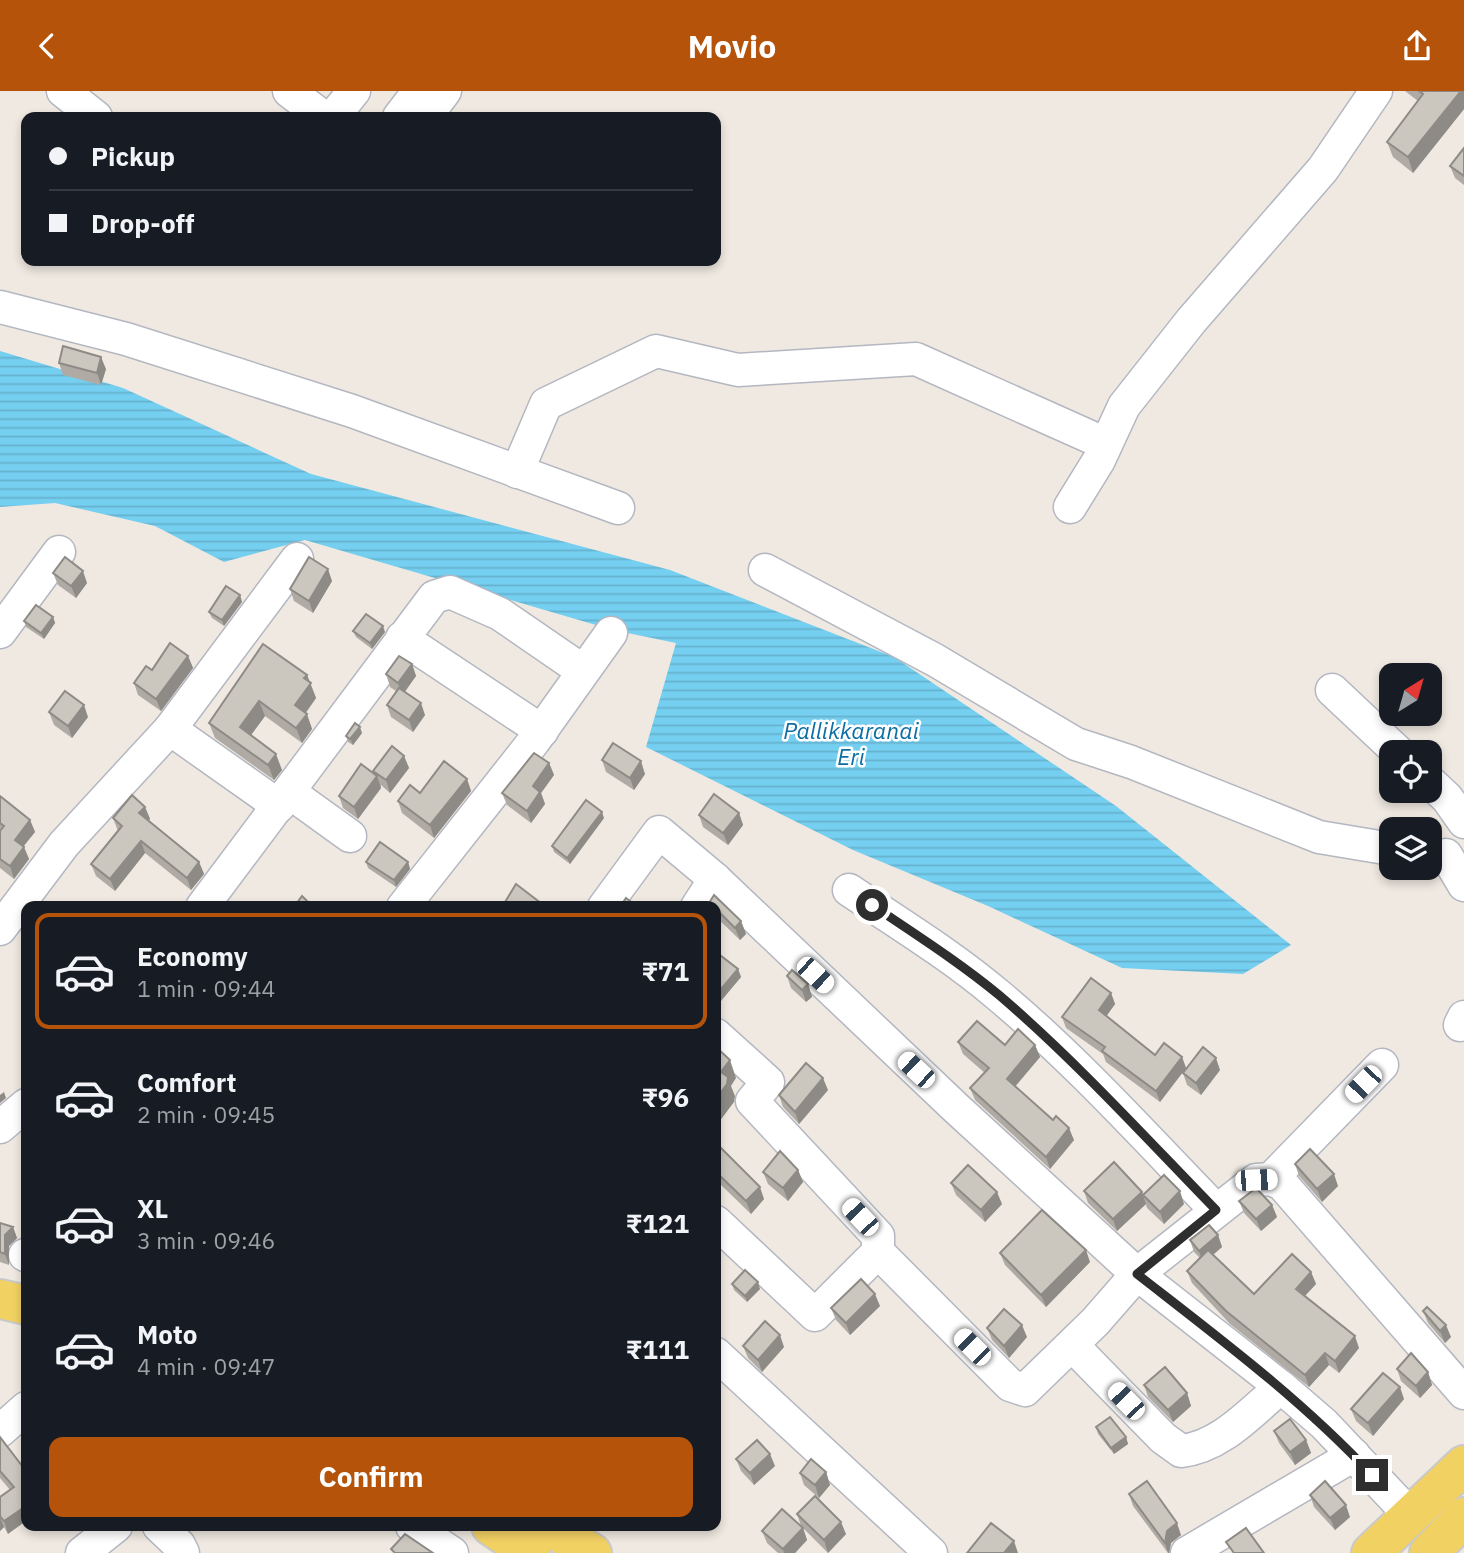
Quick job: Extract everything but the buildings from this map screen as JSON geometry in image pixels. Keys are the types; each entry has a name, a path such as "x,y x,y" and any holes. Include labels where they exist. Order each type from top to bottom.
{"main road":[{"path":"0,1299 21,1304"},
{"path":"0,1325 21,1329"},
{"path":"1371,1553 1409,1514 1464,1465"},
{"path":"1429,1553 1464,1517"},
{"path":"498,1531 531,1553"},
{"path":"556,1531 592,1553"}],"street":[{"path":"63,91 90,112"},
{"path":"289,91 316,112"},
{"path":"338,112 354,91"},
{"path":"403,112 420,91 436,103 445,91"},
{"path":"1070,507 1124,406 1191,321 1323,169 1376,91"},
{"path":"0,307 126,339 352,411 618,508"},
{"path":"517,472 546,404 656,351 738,370 916,359 1106,443"},
{"path":"0,632 59,552"},
{"path":"21,901 64,844 170,729 297,559"},
{"path":"765,570 935,660 1076,744 1131,762 1319,837 1379,847"},
{"path":"207,901 434,597 450,592 500,614 583,671"},
{"path":"407,901 542,731 611,633"},
{"path":"402,638 542,731"},
{"path":"1332,690 1385,740"},
{"path":"170,729 350,836"},
{"path":"1442,793 1464,821"},
{"path":"608,901 659,832 715,879 956,1108 1137,1274 1281,1387 1354,1455 1409,1514"},
{"path":"1447,855 1464,885"},
{"path":"701,901 715,879"},
{"path":"849,890 941,951 999,996 1113,1104 1216,1210"},
{"path":"0,929 21,901"},
{"path":"721,1040 768,1082 752,1101 878,1236 878,1252 1010,1385 1024,1390 1072,1345 1137,1274 1256,1180 1271,1179 1282,1184 1464,1392"},
{"path":"1271,1179 1382,1065"},
{"path":"0,1127 21,1109"},
{"path":"721,1227 815,1315 878,1252"},
{"path":"1072,1345 1163,1438 1167,1454 1198,1449 1216,1440 1281,1387"},
{"path":"721,1359 931,1553"},
{"path":"0,1431 21,1412"},
{"path":"1187,1553 1354,1455"},
{"path":"82,1553 110,1531"},
{"path":"163,1531 183,1553"},
{"path":"419,1531 452,1553"}],"water":[{"name":"Pallikkaranai Eri","path":"0,351 123,388 311,474 670,570 894,657 1116,806 1291,945 1243,974 1122,968 988,906 853,850 646,747 676,643 613,630 305,540 224,562 155,526 55,503 0,507"}],"route":[{"path":"872,905 941,951 999,996 1113,1104 1216,1210 1137,1274 1281,1387 1324,1424 1372,1475"}]}
